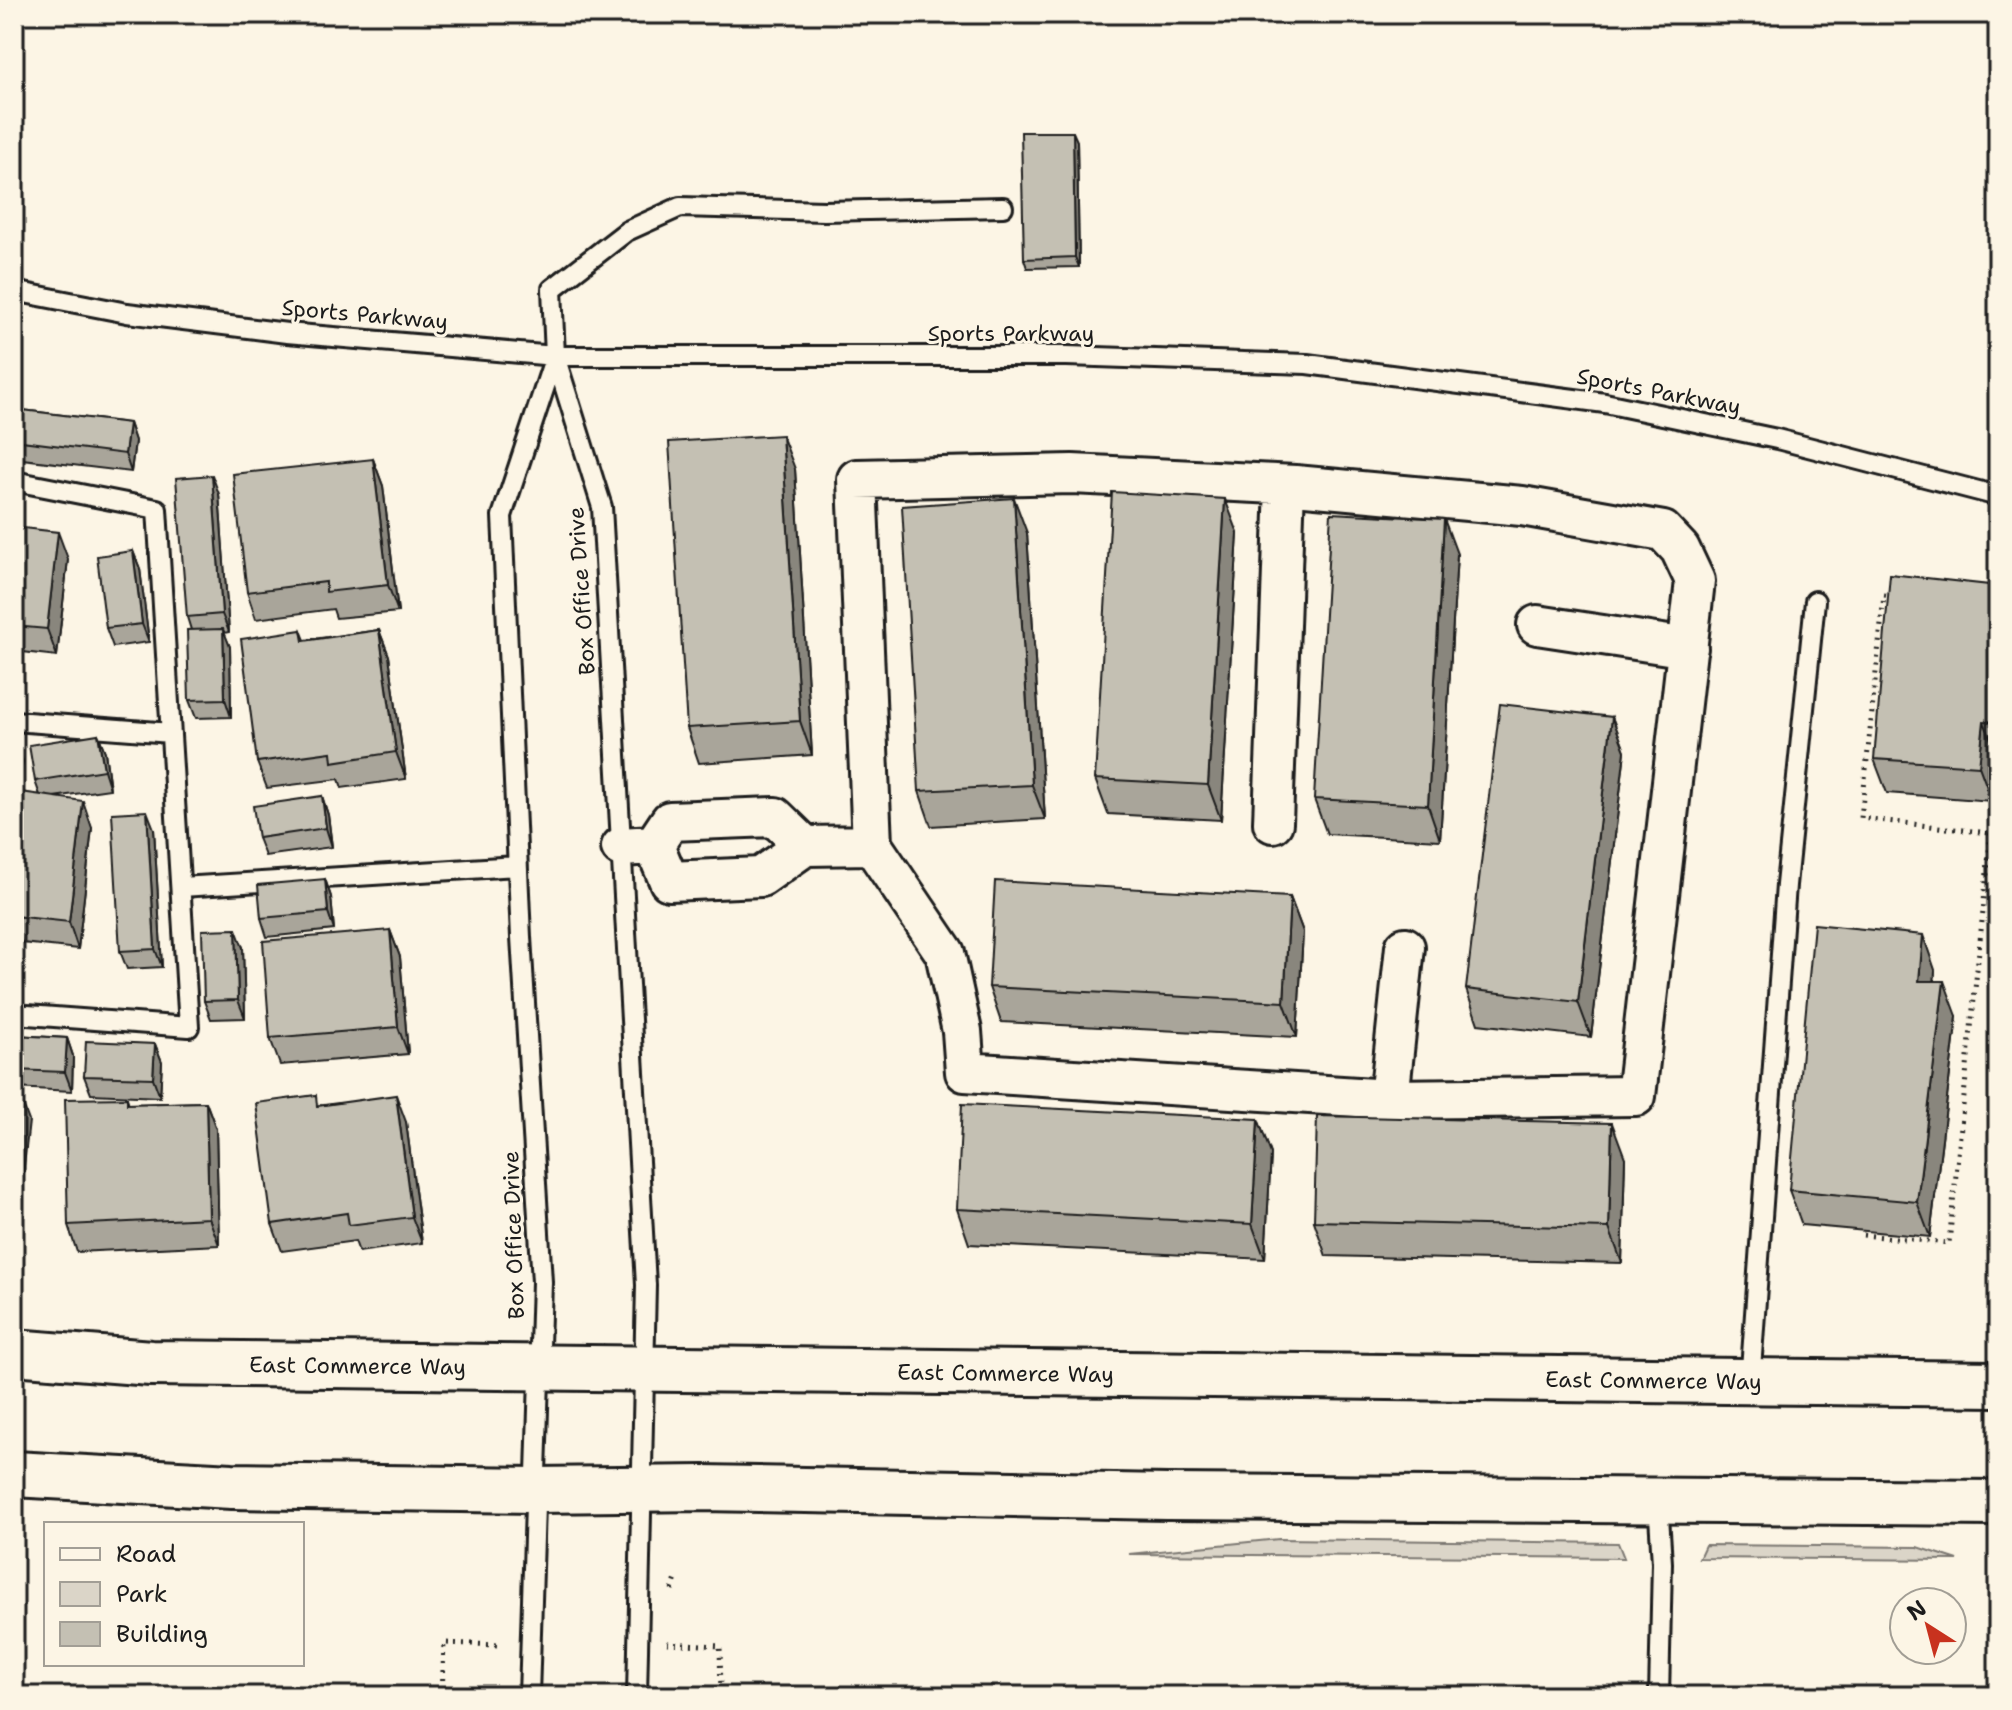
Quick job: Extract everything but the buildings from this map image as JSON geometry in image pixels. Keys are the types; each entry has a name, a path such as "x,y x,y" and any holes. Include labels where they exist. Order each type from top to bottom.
{"main road":[{"name":"East Commerce Way","path":"14,1352 151,1363 1998,1384"},
{"path":"14,1474 232,1486 1998,1503"}],"street":[{"path":"1072,474 1285,485 1522,506 1663,531 1680,549 1695,581 1636,1096 1389,1099 965,1072 962,1031 945,953 872,845 857,479 1072,474"},
{"path":"1273,823 1285,485"},
{"path":"1537,625 1688,648"},
{"path":"805,846 775,817 670,821 637,846 669,881 761,877 805,846 872,845"},
{"path":"1389,1099 1405,947"}],"lane":[{"path":"555,356 552,289 627,231 680,207 824,211 1003,207"},
{"name":"Sports Parkway","path":"14,291 127,313 287,333 555,356 1067,356 1307,364 1605,403 1777,439 1998,496"},
{"name":"Box Office Drive","path":"555,356 602,507 637,846 646,1285 637,1696"},
{"name":"Box Office Drive","path":"529,1696 542,1282 517,866 502,516 555,356"},
{"path":"14,481 157,509 189,1027 14,1014"},
{"path":"1750,1383 1786,885 1815,601"},
{"path":"14,721 171,733"},
{"path":"181,887 517,866"},
{"path":"1658,1500 1662,1563 1659,1696"}],"path":[{"path":"1863,1235 1949,1243 1994,834 1861,818 1884,595 1898,596"},
{"path":"668,1601 677,1576"},
{"path":"667,1629 667,1643 720,1646 721,1696"},
{"path":"442,1696 444,1643 499,1645 500,1631"}],"green space":[{"path":"1279,1539 1618,1543 1624,1558 1129,1554"},
{"path":"1705,1545 1918,1547 1958,1560 1699,1558"}]}
